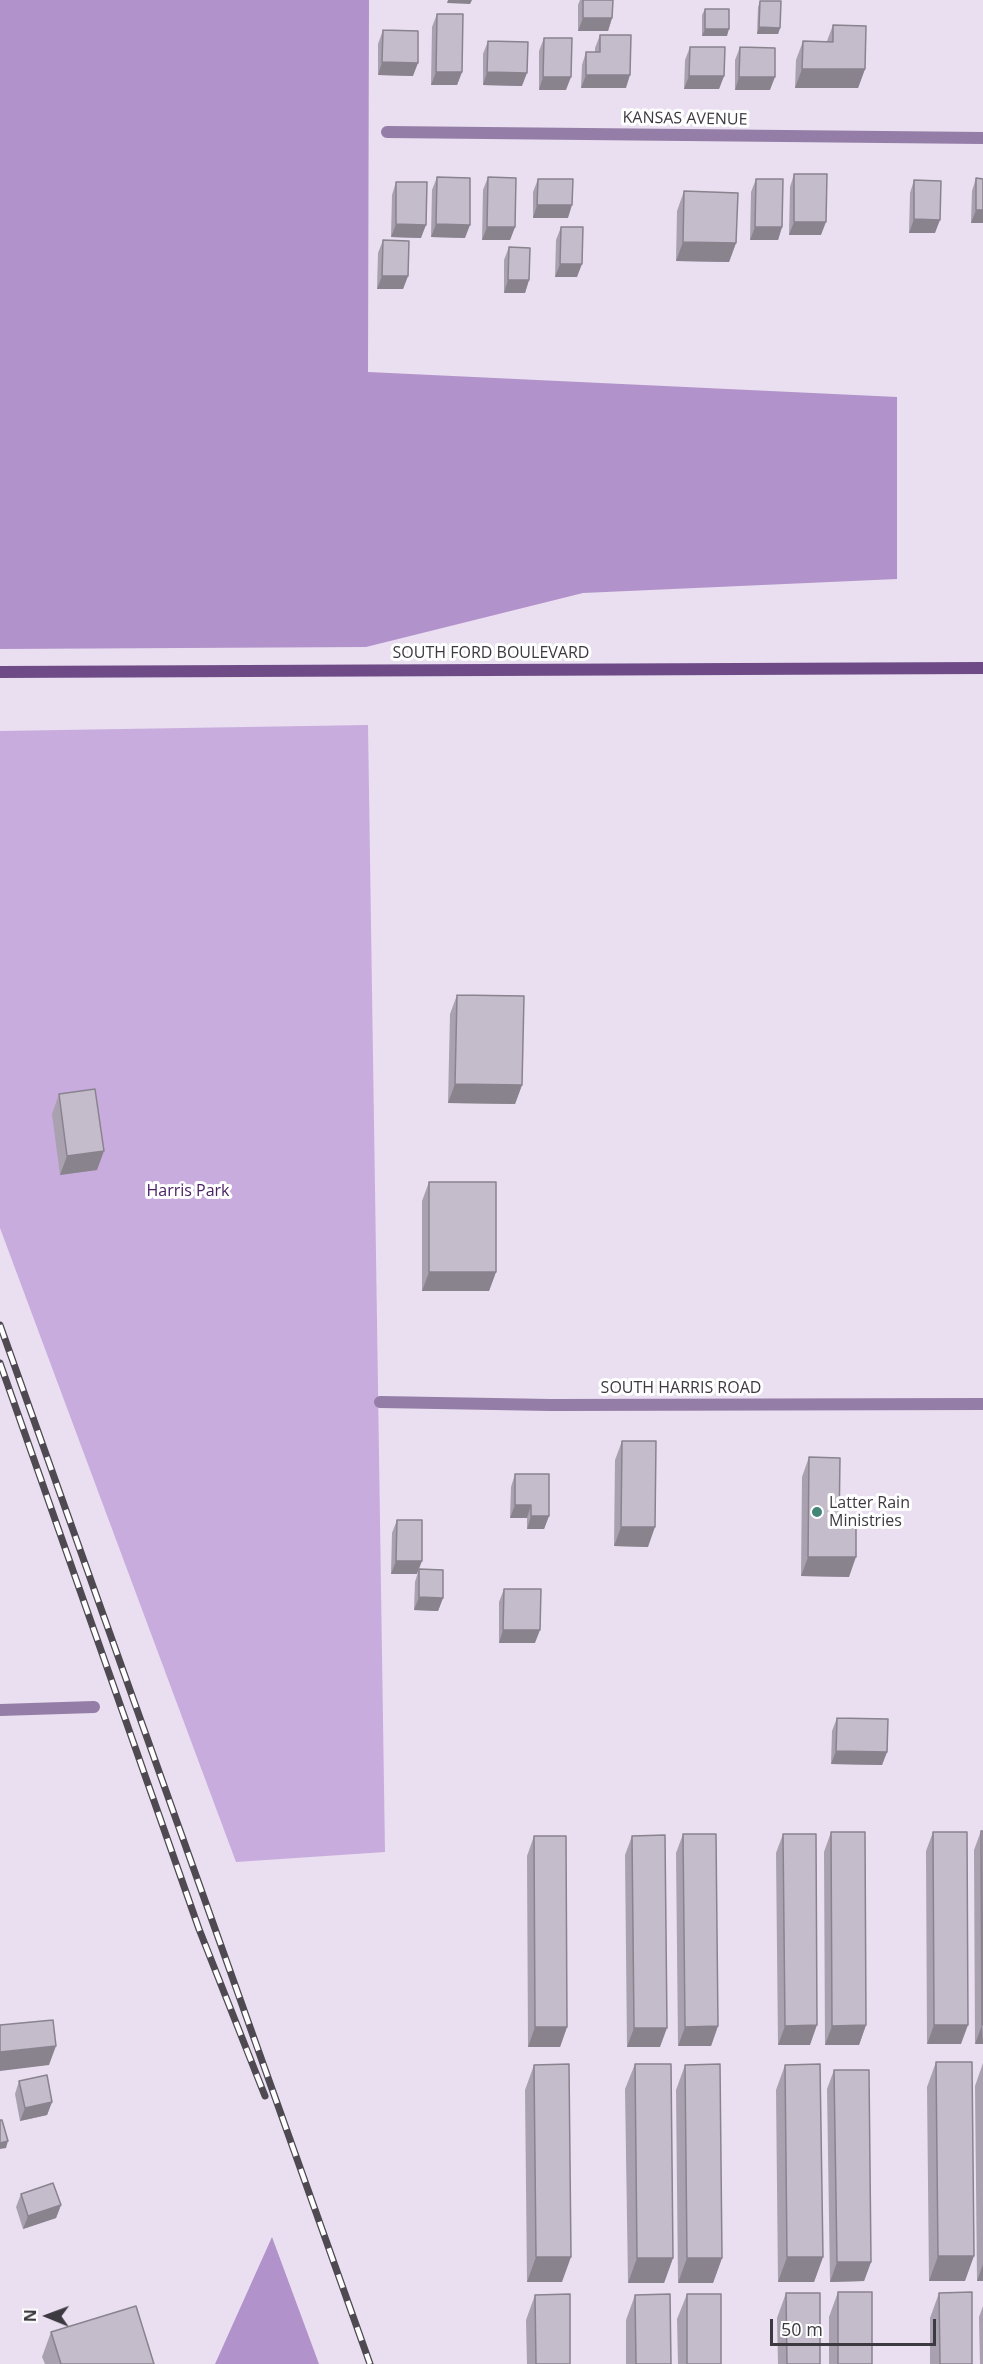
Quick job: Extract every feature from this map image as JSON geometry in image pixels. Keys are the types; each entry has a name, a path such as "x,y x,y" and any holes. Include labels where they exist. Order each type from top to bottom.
{"main road":[{"name":"SOUTH FORD BOULEVARD","path":"0,672 983,668"}],"street":[{"name":"KANSAS AVENUE","path":"387,132 983,138"},
{"name":"SOUTH HARRIS ROAD","path":"380,1402 551,1405 983,1404"},
{"path":"0,1710 94,1707"}],"green space":[{"name":"Harris Park","path":"368,725 385,1852 236,1862 0,1228 0,731"}],"shaded area":[{"path":"0,0 369,0 368,372 897,397 897,579 583,593 366,647 0,649"},
{"path":"272,2237 319,2364 215,2364"}],"building":[{"path":"583,0 613,0 612,18 583,18"},
{"path":"760,1 781,1 780,28 759,27"},
{"path":"705,9 729,9 729,29 705,29"},
{"path":"437,14 463,14 462,72 436,72"},
{"path":"833,25 866,26 865,69 802,69 803,41 833,42"},
{"path":"383,30 418,31 418,63 382,62"},
{"path":"600,35 631,35 630,75 586,75 586,52 600,52"},
{"path":"544,38 572,38 571,77 543,77"},
{"path":"488,41 528,42 527,73 487,72"},
{"path":"690,47 725,47 724,76 689,76"},
{"path":"740,47 775,48 775,77 739,77"},
{"path":"794,174 827,174 826,222 794,222"},
{"path":"437,177 470,178 470,225 436,224"},
{"path":"488,177 516,178 515,227 487,227"},
{"path":"976,178 983,179 983,210 976,210"},
{"path":"538,179 573,179 572,205 537,205"},
{"path":"756,179 783,179 782,227 755,227"},
{"path":"914,180 941,181 940,220 914,219"},
{"path":"396,182 427,182 426,225 396,224"},
{"path":"684,191 738,193 736,243 683,242"},
{"path":"561,227 583,227 582,264 560,264"},
{"path":"383,240 409,241 408,276 382,276"},
{"path":"509,247 530,248 529,280 508,280"},
{"path":"457,995 524,996 522,1085 455,1084"},
{"path":"95,1089 104,1151 67,1156 59,1094"},
{"path":"429,1182 496,1182 496,1272 429,1272"},
{"path":"622,1441 656,1441 655,1527 621,1527"},
{"path":"809,1457 840,1458 839,1528 856,1528 856,1557 808,1557"},
{"path":"515,1474 549,1474 549,1516 531,1516 531,1505 515,1505"},
{"path":"397,1520 422,1520 422,1561 396,1561"},
{"path":"419,1569 443,1570 443,1598 419,1597"},
{"path":"504,1589 541,1589 540,1630 503,1630"},
{"path":"837,1718 888,1719 887,1752 836,1751"},
{"path":"981,1831 983,1831 983,2025 982,2025"},
{"path":"831,1832 865,1832 866,2025 832,2026"},
{"path":"933,1832 967,1832 968,2025 934,2025"},
{"path":"683,1834 716,1834 718,2026 685,2027"},
{"path":"783,1834 816,1834 817,2025 785,2026"},
{"path":"665,1835 667,2028 634,2028 632,1836"},
{"path":"534,1836 566,1836 567,2027 535,2027"},
{"path":"53,2020 56,2046 0,2052 0,2025"},
{"path":"936,2062 972,2062 974,2256 938,2256"},
{"path":"569,2064 571,2257 536,2257 534,2065"},
{"path":"635,2064 671,2064 673,2258 637,2258"},
{"path":"720,2064 722,2258 687,2258 685,2065"},
{"path":"820,2064 823,2257 787,2257 785,2065"},
{"path":"834,2070 869,2070 871,2262 837,2262"},
{"path":"47,2075 52,2102 25,2108 19,2081"},
{"path":"0,2120 2,2120 8,2141 0,2143"},
{"path":"53,2183 61,2205 28,2216 21,2194"},
{"path":"838,2292 872,2292 872,2364 838,2364"},
{"path":"972,2292 972,2364 940,2364 939,2293"},
{"path":"786,2293 820,2293 820,2364 787,2364"},
{"path":"570,2294 570,2364 536,2364 535,2295"},
{"path":"670,2294 671,2364 636,2364 635,2295"},
{"path":"687,2294 721,2294 721,2364 687,2364"},
{"path":"136,2306 154,2364 61,2364 51,2332"}],"railway":[{"path":"0,1325 370,2364"},
{"path":"0,1363 199,1929 265,2096"}],"place":[{"name":"Latter Rain Ministries","path":"817,1512"}]}
